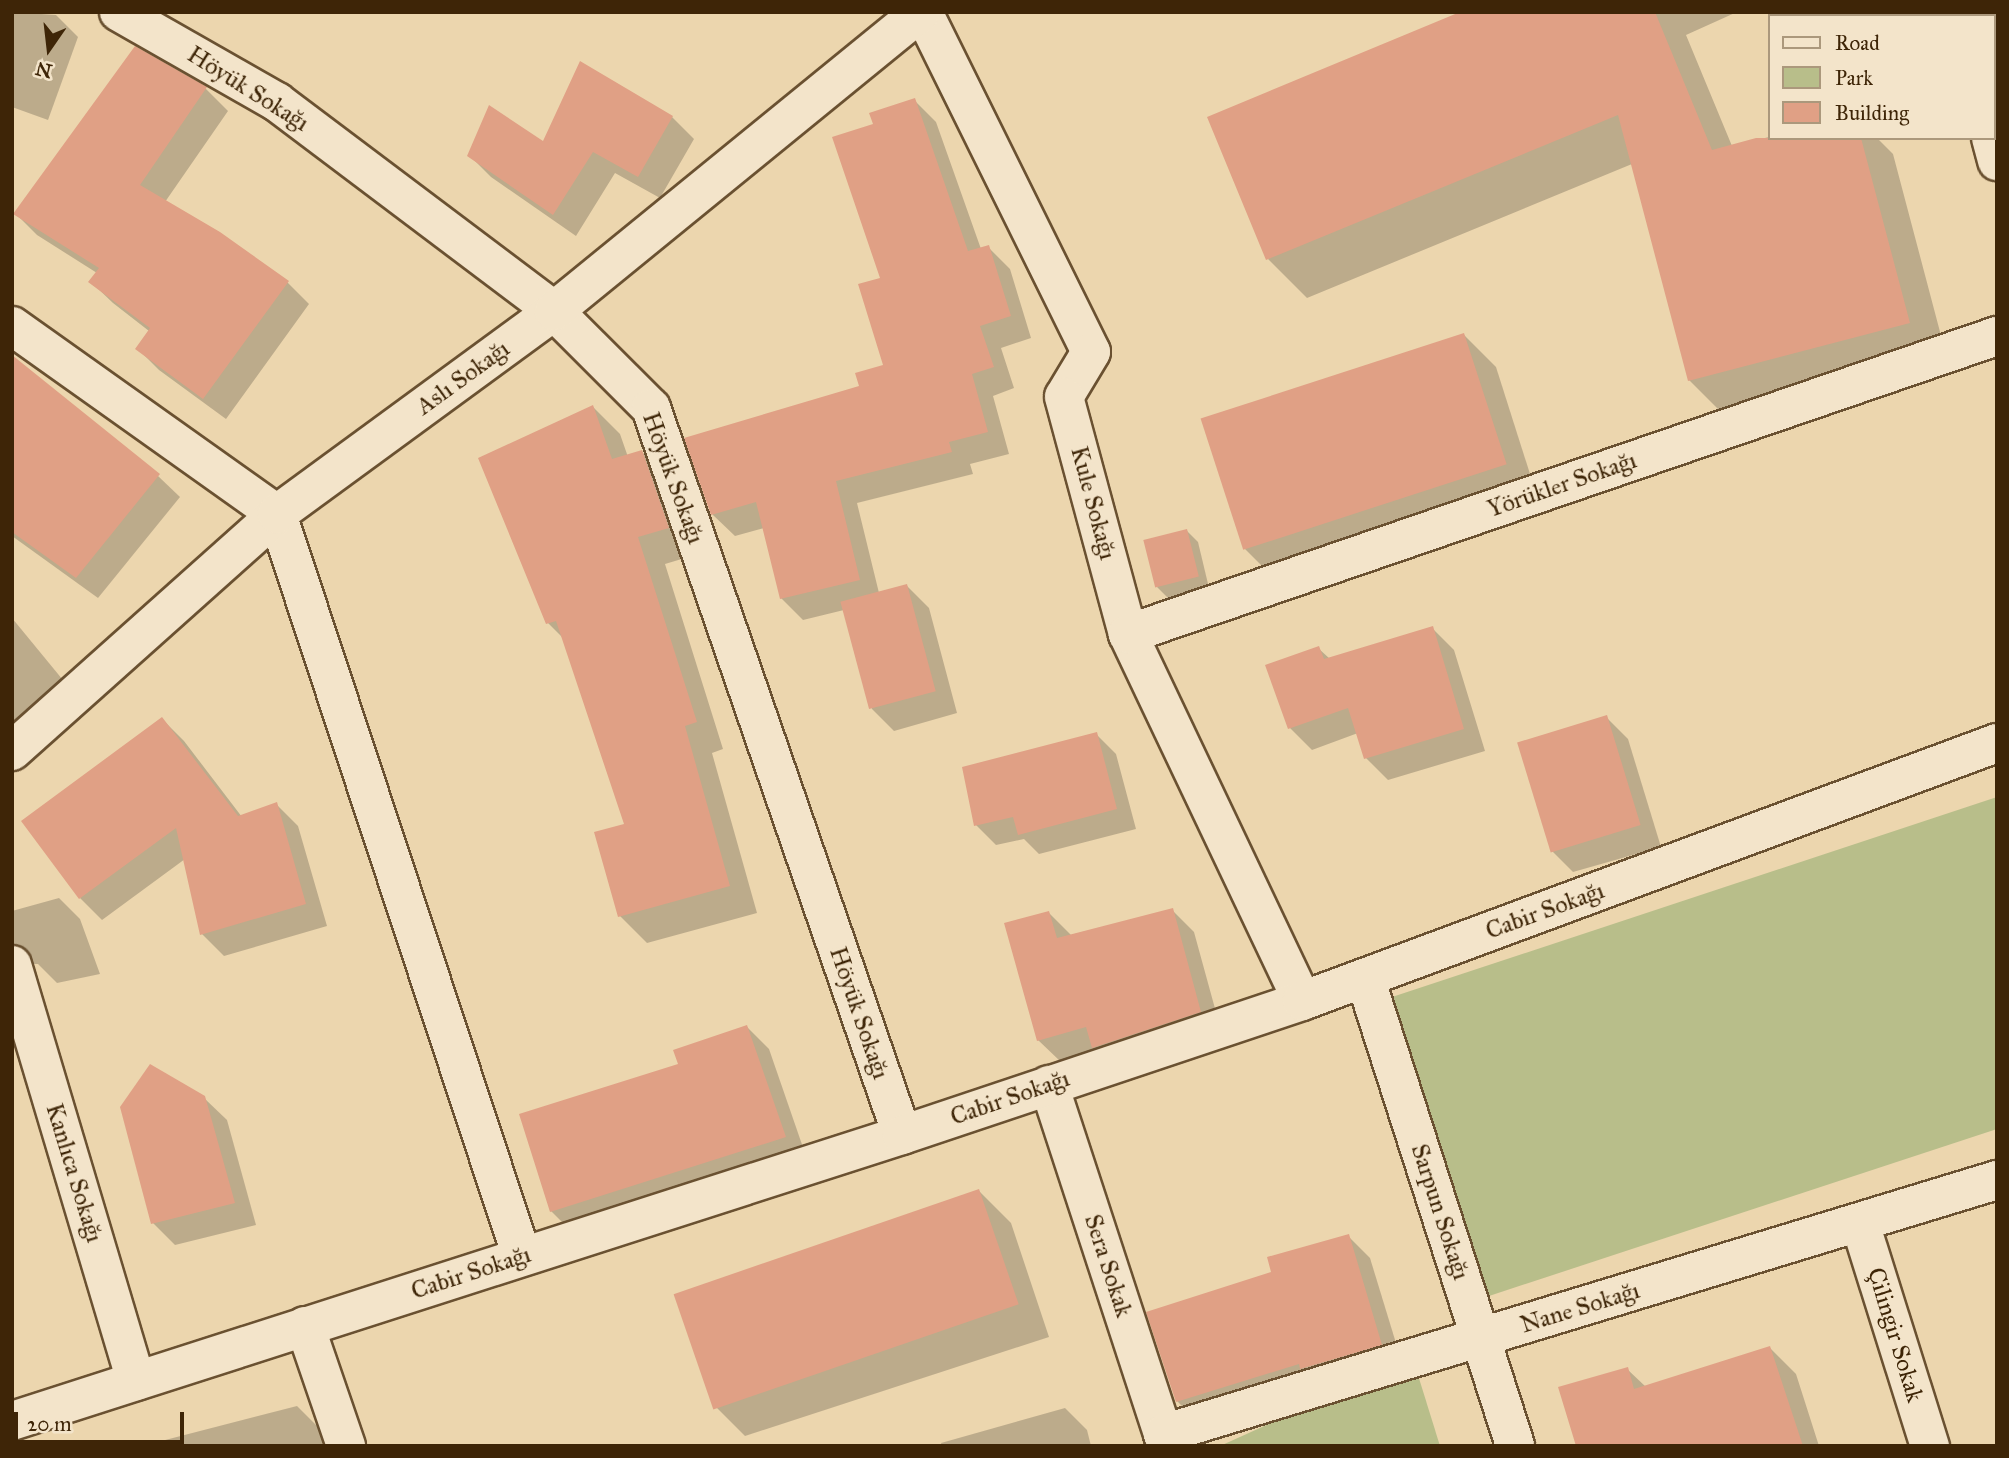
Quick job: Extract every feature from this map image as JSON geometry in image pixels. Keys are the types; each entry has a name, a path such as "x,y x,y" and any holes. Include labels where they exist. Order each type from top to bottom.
{"street":[{"name":"Höyük Sokağı","path":"119,12 277,103 554,311 651,408 901,1135"},
{"name":"Aslı Sokağı","path":"12,751 277,514 554,311 921,12"},
{"name":"Kule Sokağı","path":"921,12 1091,352 1064,397 1128,634 1302,1001"},
{"path":"1992,140 1997,161"},
{"path":"12,326 277,514 522,1257"},
{"name":"Yörükler Sokağı","path":"1128,634 1997,336"},
{"name":"Cabir Sokağı","path":"12,1421 901,1135 1302,1001 1997,743"},
{"name":"Kanlıca Sokağı","path":"12,965 136,1381"},
{"name":"Sarpun Sokağı","path":"1365,978 1515,1446"},
{"name":"Sera Sokak","path":"1049,1085 1165,1440"},
{"name":"Nane Sokağı","path":"1165,1440 1481,1339 1997,1180"},
{"name":"Çilingir Sokak","path":"1860,1223 1930,1446"},
{"path":"306,1326 346,1446"}],"green space":[{"path":"1997,797 1997,1129 1486,1297 1386,999"},
{"path":"1413,1359 1440,1446 1220,1446"}],"building":[{"path":"1460,12 1655,12 1712,150 1756,138 1862,140 1910,323 1688,381 1618,115 1266,260 1207,117"},
{"path":"135,46 207,87 140,185 220,232 289,281 203,399 135,349 150,328 88,282 99,268 13,214"},
{"path":"580,61 673,116 638,177 593,152 553,215 467,156 489,105 543,141"},
{"path":"915,98 968,251 989,245 1011,316 980,326 994,367 972,374 988,432 949,442 952,452 836,481 860,580 780,599 756,502 711,515 684,438 859,386 855,373 883,365 858,284 880,278 832,137 873,124 869,113"},
{"path":"1464,333 1507,464 1243,550 1201,419"},
{"path":"12,355 160,474 76,578 12,532"},
{"path":"593,405 612,459 642,450 669,528 638,537 697,722 685,726 730,886 618,917 594,832 624,824 556,621 546,624 478,458"},
{"path":"1187,529 1199,577 1155,587 1143,540"},
{"path":"907,584 936,691 869,709 840,602"},
{"path":"1433,626 1464,729 1364,759 1348,708 1288,729 1265,665 1319,646 1324,659"},
{"path":"1607,715 1641,825 1551,852 1517,742"},
{"path":"162,717 238,816 277,802 306,904 200,935 176,828 79,899 21,821"},
{"path":"1097,732 1117,809 1018,835 1013,817 974,826 962,767"},
{"path":"1173,908 1201,1012 1092,1048 1086,1027 1037,1041 1004,923 1049,911 1057,938"},
{"path":"747,1025 786,1137 550,1212 519,1114 678,1064 673,1050"},
{"path":"150,1064 205,1096 235,1203 151,1224 120,1107"},
{"path":"979,1189 1019,1304 713,1410 674,1294"},
{"path":"1349,1234 1382,1345 1300,1369 1299,1364 1176,1402 1146,1312 1271,1272 1267,1257"},
{"path":"1770,1346 1803,1446 1576,1446 1558,1387 1628,1367 1634,1389"}]}
